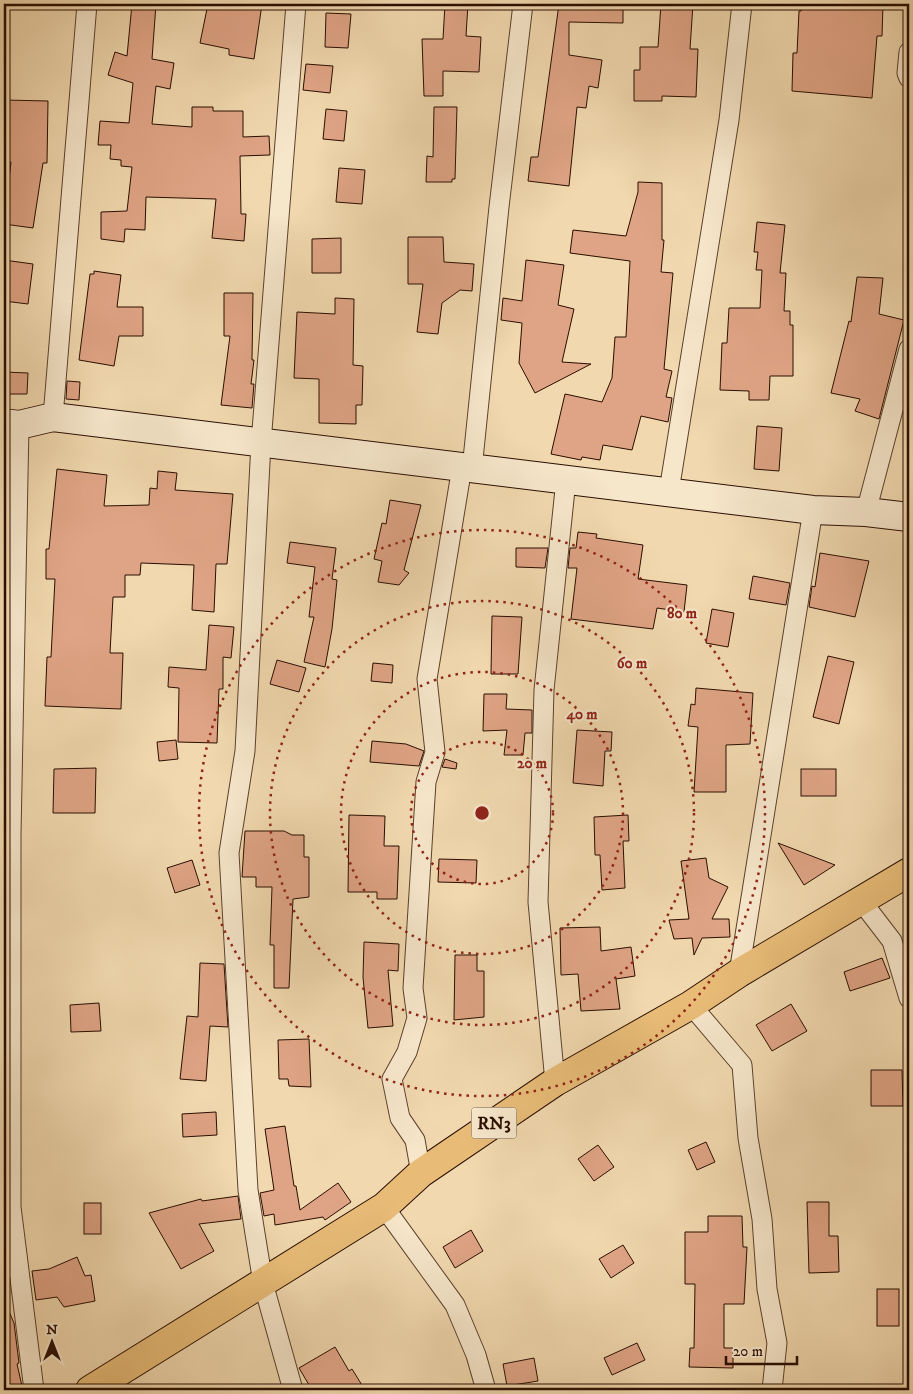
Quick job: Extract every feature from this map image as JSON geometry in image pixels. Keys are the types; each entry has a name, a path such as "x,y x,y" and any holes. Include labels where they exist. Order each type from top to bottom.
{"highway":[{"name":"RN3","path":"90,1390 384,1207 421,1173 555,1082 691,1005 739,973 862,902 909,872"}],"street":[{"path":"53,417 87,4"},
{"path":"293,1390 263,1283 248,1190 229,853 245,751 261,443 296,4"},
{"path":"421,1173 415,1140 400,1118 392,1079 407,1052 417,1018 413,988 426,782 435,752 427,679 467,468 523,4"},
{"path":"669,491 729,120 742,4"},
{"path":"909,52 907,74 909,78"},
{"path":"866,512 909,349"},
{"path":"34,1390 11,1208 11,424 53,417 813,510 866,512 909,517"},
{"path":"555,1082 538,902 544,690 566,480"},
{"path":"739,973 813,510"},
{"path":"862,902 892,941 909,998"},
{"path":"691,1005 742,1065 748,1138 762,1219 767,1290 777,1343 772,1390"},
{"path":"384,1207 455,1305 476,1355 486,1390"}],"building":[{"path":"132,4 156,4 152,59 174,63 170,89 156,86 152,124 192,127 192,107 213,107 213,111 243,111 243,137 269,136 270,155 240,156 241,214 246,214 244,241 212,238 216,199 146,197 145,230 125,229 124,242 101,239 101,212 127,211 132,167 121,166 121,160 110,159 111,145 98,145 100,121 129,123 133,83 108,75 115,52 127,56"},
{"path":"208,4 262,4 254,59 229,55 229,49 200,43"},
{"path":"445,4 468,4 466,36 481,37 479,72 443,71 443,96 424,96 422,39 443,39"},
{"path":"559,4 623,5 623,23 569,22 569,55 602,60 598,88 589,86 586,108 577,107 569,186 528,181 531,157 538,157"},
{"path":"661,4 693,4 690,49 698,49 696,97 662,96 662,101 634,101 634,70 640,70 640,47 658,47"},
{"path":"802,4 883,4 882,36 877,36 872,98 792,91 793,53 797,53 799,11 801,11"},
{"path":"326,13 351,14 348,48 325,47"},
{"path":"306,64 333,66 330,93 303,90"},
{"path":"4,100 48,101 47,163 43,163 33,228 4,224 11,162 4,162"},
{"path":"434,107 457,107 455,179 452,179 452,182 426,182 427,156 433,157"},
{"path":"326,109 347,111 344,141 323,139"},
{"path":"339,168 365,170 362,204 336,202"},
{"path":"638,182 662,183 662,240 664,240 661,272 673,273 664,369 672,371 666,397 672,398 668,422 641,416 632,450 603,445 600,460 582,457 581,460 551,454 565,394 602,402 612,378 615,337 626,337 630,261 570,253 573,230 626,236 638,192"},
{"path":"757,222 785,225 780,273 786,273 784,311 790,311 790,325 793,325 793,376 770,376 769,400 749,400 749,391 720,390 722,343 727,343 729,308 760,308 762,270 756,270 758,252 754,252"},
{"path":"408,237 443,237 444,262 474,264 472,291 460,290 442,303 438,334 417,332 423,284 408,284"},
{"path":"341,238 341,273 312,273 312,239"},
{"path":"4,260 33,264 28,304 4,301"},
{"path":"526,260 564,265 558,305 574,309 562,362 591,364 535,393 519,363 522,323 501,320 503,298 522,301"},
{"path":"94,271 121,275 117,307 143,307 143,336 119,336 114,366 79,360 90,274 94,274"},
{"path":"857,277 883,278 879,314 904,320 879,419 855,411 860,399 831,393 849,321 851,322"},
{"path":"224,293 253,293 252,360 254,360 251,384 254,384 252,408 221,405 230,336 224,336"},
{"path":"335,298 354,299 353,365 363,366 362,405 356,405 356,424 319,423 319,379 294,378 297,312 335,314"},
{"path":"4,372 28,373 27,394 4,394"},
{"path":"67,381 80,382 79,400 66,399"},
{"path":"757,426 782,428 779,471 754,469"},
{"path":"57,469 107,475 104,506 149,505 150,488 157,489 158,471 177,473 175,490 233,494 227,564 216,564 214,612 192,610 194,565 141,563 140,575 125,575 125,597 113,597 110,653 123,653 121,709 45,706 47,657 51,657 55,579 46,579 46,549 49,549"},
{"path":"390,500 421,505 404,570 409,573 399,585 378,582 382,561 374,559 382,523 386,524"},
{"path":"578,532 597,534 596,538 643,545 638,579 687,585 684,612 657,608 653,629 571,619 577,568 568,568 570,548 576,548"},
{"path":"290,542 336,548 332,579 337,580 332,629 325,667 304,662 314,617 309,617 315,567 287,563"},
{"path":"516,548 548,548 545,568 516,567"},
{"path":"820,553 869,561 855,617 809,607 812,586 815,587"},
{"path":"753,576 790,583 786,605 749,599"},
{"path":"712,609 734,613 728,647 706,643"},
{"path":"492,616 522,617 518,674 491,674"},
{"path":"209,625 234,627 231,658 223,657 223,689 219,689 217,743 178,742 179,688 168,687 169,667 206,670"},
{"path":"828,656 854,662 839,724 813,717"},
{"path":"277,660 306,668 299,692 270,684"},
{"path":"373,663 393,665 392,683 371,681"},
{"path":"696,688 753,693 750,744 726,745 726,792 694,792 698,727 688,726 691,704 695,705"},
{"path":"484,694 507,694 506,709 532,710 532,733 525,733 523,755 504,755 507,730 483,731"},
{"path":"577,730 612,732 611,751 605,751 603,786 573,783"},
{"path":"176,740 178,759 159,761 157,742"},
{"path":"372,741 406,744 424,751 419,766 370,762"},
{"path":"445,759 457,763 456,769 442,767"},
{"path":"96,768 95,813 53,813 54,769"},
{"path":"801,769 836,769 836,796 801,796"},
{"path":"349,815 385,816 384,846 399,846 397,899 377,899 377,892 348,892"},
{"path":"628,815 629,841 623,841 625,888 602,890 600,855 595,855 594,817"},
{"path":"245,831 284,831 292,835 304,835 304,857 309,857 309,897 293,899 289,988 274,988 274,945 270,945 272,887 256,887 256,877 242,877"},
{"path":"778,843 835,865 804,885"},
{"path":"706,858 709,878 728,887 712,919 729,919 730,937 702,938 694,955 692,938 674,939 669,920 689,919 681,861"},
{"path":"439,859 477,860 476,883 438,882"},
{"path":"192,860 200,885 175,893 167,868"},
{"path":"600,927 601,951 631,947 635,976 616,979 620,1009 581,1011 578,974 561,975 560,928"},
{"path":"364,942 399,944 398,971 388,970 393,1026 368,1028 363,977"},
{"path":"455,955 477,955 477,971 484,971 484,1017 454,1020"},
{"path":"882,958 890,978 850,991 844,972"},
{"path":"200,963 224,964 228,1027 210,1026 206,1081 180,1079 187,1016 198,1017"},
{"path":"99,1003 101,1031 71,1032 70,1005"},
{"path":"791,1004 807,1031 772,1051 756,1025"},
{"path":"309,1039 311,1087 289,1086 288,1079 279,1079 278,1040"},
{"path":"871,1070 902,1070 903,1106 871,1106"},
{"path":"216,1112 217,1135 183,1137 182,1114"},
{"path":"285,1126 294,1186 296,1186 300,1210 338,1183 351,1202 325,1220 323,1217 275,1225 274,1214 264,1216 260,1193 274,1190 265,1129"},
{"path":"706,1142 715,1162 697,1170 688,1150"},
{"path":"598,1145 614,1167 594,1181 578,1159"},
{"path":"238,1196 241,1219 199,1224 214,1251 181,1269 149,1213 201,1199 202,1201"},
{"path":"807,1202 829,1202 829,1236 838,1236 839,1272 809,1273"},
{"path":"84,1203 101,1203 101,1234 84,1234"},
{"path":"708,1216 742,1216 743,1247 747,1247 744,1304 724,1304 724,1348 733,1348 733,1368 689,1367 690,1348 694,1348 695,1284 685,1284 685,1232 708,1232"},
{"path":"471,1230 483,1251 455,1268 443,1247"},
{"path":"623,1245 634,1263 611,1278 599,1259"},
{"path":"77,1257 85,1276 91,1275 95,1301 64,1307 57,1297 36,1300 32,1271 49,1269"},
{"path":"877,1289 899,1289 899,1326 877,1326"},
{"path":"4,1300 14,1323 19,1363 17,1364 22,1386 13,1390 4,1390"},
{"path":"637,1343 645,1360 612,1375 604,1358"},
{"path":"335,1347 349,1371 352,1369 365,1390 312,1390 299,1368"},
{"path":"534,1358 538,1381 507,1386 503,1364"}]}
